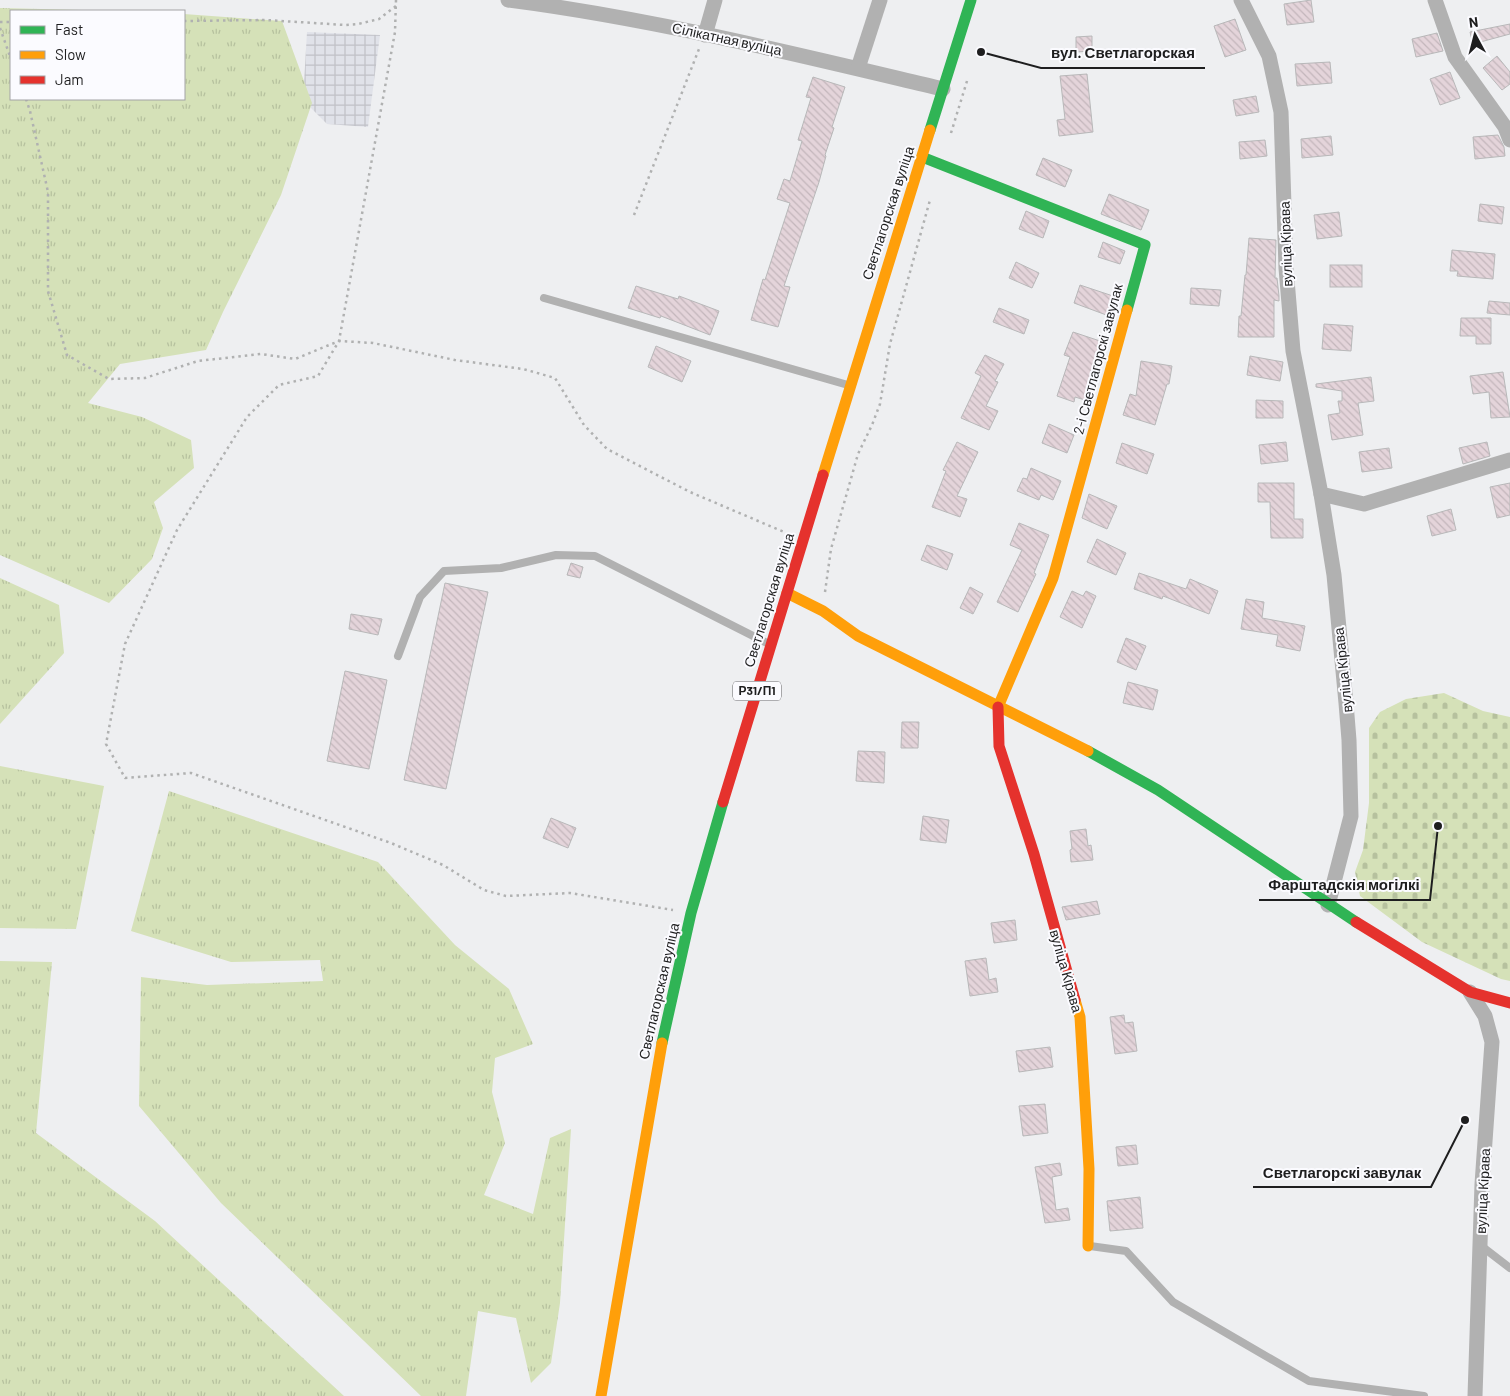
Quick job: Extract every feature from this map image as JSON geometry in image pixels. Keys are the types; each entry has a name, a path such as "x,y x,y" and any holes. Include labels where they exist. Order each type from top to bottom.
{"street":[{"name":"Сілікатная вуліца","path":"508,0 547,3 705,34 944,89"},
{"path":"705,34 715,0"},
{"path":"858,68 880,0"},
{"name":"Светлагорская вуліца","path":"601,1396 658,1060 675,979 710,845 850,385 971,0"},
{"name":"вуліца Кірава","path":"1240,0 1269,56 1281,112 1286,268 1293,351 1321,494 1334,575 1350,740 1351,816 1328,905"},
{"path":"1435,0 1454,57 1505,127 1510,140"},
{"name":"2-і Светлагорскі завулак","path":"922,157 1145,245 1053,578 998,705"},
{"path":"1321,494 1364,504 1510,460"},
{"path":"787,593 823,611 858,636 1080,747 1158,790 1328,905 1470,992 1510,1003"},
{"name":"вуліца Кірава","path":"998,705 999,746 1034,854 1080,1017 1089,1170 1088,1246"},
{"name":"вуліца Кірава","path":"1470,992 1485,1016 1492,1042 1482,1184 1475,1396"}],"lane":[{"path":"544,298 850,385"},
{"path":"398,656 420,597 444,571 501,568 556,555 595,556 771,645"},
{"path":"1480,1245 1510,1268"},
{"path":"1088,1246 1126,1251 1173,1302 1309,1381 1424,1396"}],"path":[{"path":"396,0 395,32 338,341 318,376 279,385 247,417 177,530 125,644 106,744 125,778 191,773 391,843 442,865 484,890 506,896 570,893 692,913"},
{"path":"185,21 266,20 344,25 367,23 379,19 396,6"},
{"path":"0,28 10,55"},
{"path":"634,215 705,34"},
{"path":"948,140 968,78"},
{"path":"26,100 48,192 48,291 67,355 109,379 144,378 198,360 261,354 295,359 338,341 374,343 455,360 523,369 555,378 584,425 607,449 690,492 802,541"},
{"path":"823,611 831,549 858,454 880,404 890,344 930,200"}],"shaded area":[{"path":"307,32 380,35 368,127 327,124 303,100"}],"green space":[{"path":"0,8 82,10 10,10 10,100 185,100 185,14 282,21 312,103 281,195 206,350 120,364 88,403 142,417 191,440 194,468 154,502 163,528 152,559 109,603 0,555"},
{"path":"0,578 59,605 64,653 0,724"},
{"path":"1444,693 1483,711 1510,717 1510,981 1501,979 1422,942 1360,896 1355,872 1363,850 1369,803 1369,728 1380,712 1406,699"},
{"path":"0,766 104,786 76,929 0,928"},
{"path":"169,791 378,862 455,945 509,989 533,1044 495,1058 492,1092 505,1143 484,1195 533,1214 550,1138 571,1129 560,1303 551,1363 531,1383 516,1318 478,1311 466,1396 421,1396 221,1203 139,1106 141,977 207,985 323,981 320,960 231,962 131,931"},
{"path":"0,961 52,962 36,1133 155,1221 344,1396 0,1396"}],"building":[{"path":"1311,0 1314,22 1287,25 1284,4"},
{"path":"1235,19 1246,50 1225,57 1214,26"},
{"path":"1510,24 1510,34 1473,44 1470,32"},
{"path":"1437,33 1443,51 1416,57 1412,39"},
{"path":"1092,36 1092,51 1076,52 1076,37"},
{"path":"1497,56 1510,72 1510,84 1502,90 1483,68"},
{"path":"1330,62 1332,83 1297,86 1295,64"},
{"path":"1450,72 1460,98 1440,105 1430,79"},
{"path":"1087,74 1093,132 1059,136 1057,120 1065,119 1060,76"},
{"path":"813,77 845,87 832,127 834,128 819,182 784,286 790,287 778,327 751,320 763,279 765,280 790,203 777,199 784,179 790,181 802,141 798,140 811,98 806,97"},
{"path":"1256,96 1259,112 1236,116 1233,100"},
{"path":"1498,135 1504,147 1505,156 1475,159 1473,137"},
{"path":"1331,136 1333,155 1302,158 1301,139"},
{"path":"1265,140 1267,156 1240,159 1239,142"},
{"path":"1043,158 1072,170 1065,187 1036,175"},
{"path":"1109,194 1149,210 1141,230 1101,214"},
{"path":"1480,204 1504,207 1502,224 1478,221"},
{"path":"1026,211 1049,221 1043,238 1019,229"},
{"path":"1339,212 1342,236 1317,239 1314,215"},
{"path":"1249,238 1276,240 1275,278 1277,278 1279,301 1274,300 1274,337 1238,337"},
{"path":"1103,242 1125,251 1120,264 1098,257"},
{"path":"1452,250 1495,254 1493,279 1457,276 1458,271 1450,271"},
{"path":"1016,262 1039,273 1032,288 1009,278"},
{"path":"1330,265 1362,265 1362,287 1330,287"},
{"path":"1080,285 1116,297 1109,316 1074,303"},
{"path":"636,286 678,299 679,296 719,311 710,335 661,316 660,318 628,308"},
{"path":"1191,288 1221,290 1219,306 1190,304"},
{"path":"1489,301 1510,303 1510,315 1487,313"},
{"path":"999,308 1029,320 1024,334 993,322"},
{"path":"1461,318 1491,318 1491,344 1476,344 1476,336 1460,336"},
{"path":"1324,324 1353,326 1351,351 1322,349"},
{"path":"1073,332 1103,342 1085,400 1075,397 1074,402 1057,396 1070,357 1064,355"},
{"path":"656,346 691,361 682,382 648,367"},
{"path":"985,355 1004,364 995,381 998,382 986,406 998,411 989,430 961,418 981,376 975,373"},
{"path":"1250,356 1283,362 1280,381 1247,375"},
{"path":"1141,361 1172,366 1169,384 1167,384 1155,425 1123,415 1130,394 1136,396"},
{"path":"1503,372 1510,417 1491,418 1489,392 1473,394 1470,376"},
{"path":"1371,377 1374,401 1358,403 1363,435 1332,440 1328,415 1340,413 1338,401 1342,401 1342,391 1316,387 1316,384"},
{"path":"1256,400 1283,401 1283,418 1256,418"},
{"path":"1049,424 1074,435 1067,453 1042,443"},
{"path":"957,442 978,452 957,496 967,499 960,517 932,507 946,471 943,470"},
{"path":"1286,442 1288,461 1261,464 1259,445"},
{"path":"1487,442 1490,456 1463,464 1459,448"},
{"path":"1122,443 1154,454 1147,474 1116,463"},
{"path":"1389,448 1392,468 1362,472 1359,452"},
{"path":"1031,468 1061,481 1053,500 1041,495 1039,500 1017,491 1023,478 1027,479"},
{"path":"1258,483 1294,483 1294,519 1303,519 1303,538 1271,538 1270,502 1258,502"},
{"path":"1510,483 1510,515 1497,518 1490,487"},
{"path":"1089,494 1117,506 1107,529 1082,518"},
{"path":"1451,509 1456,530 1432,536 1427,516"},
{"path":"1019,523 1049,535 1034,573 1036,574 1018,612 997,602 1022,550 1010,545"},
{"path":"1097,539 1126,553 1116,575 1087,562"},
{"path":"927,545 953,554 947,570 921,560"},
{"path":"571,563 583,567 580,578 567,575"},
{"path":"1139,573 1186,589 1190,579 1218,591 1209,614 1163,596 1162,599 1134,589"},
{"path":"445,583 488,592 446,789 404,780"},
{"path":"970,587 983,594 973,614 960,608"},
{"path":"1072,591 1083,596 1086,591 1096,596 1082,628 1060,617"},
{"path":"1246,599 1264,602 1262,618 1305,626 1300,651 1276,646 1278,635 1241,629"},
{"path":"351,614 382,619 378,635 349,629"},
{"path":"1126,638 1146,646 1136,670 1117,662"},
{"path":"345,671 387,680 369,769 327,761"},
{"path":"1128,682 1158,690 1153,710 1123,703"},
{"path":"902,722 919,722 918,748 901,748"},
{"path":"858,751 885,752 884,783 856,781"},
{"path":"923,816 949,820 946,843 920,840"},
{"path":"551,818 576,828 568,848 543,838"},
{"path":"1086,829 1088,846 1091,845 1093,860 1071,862 1070,831"},
{"path":"1097,901 1100,914 1066,920 1062,907"},
{"path":"1015,920 1017,940 994,943 991,923"},
{"path":"986,958 989,980 996,978 998,992 970,996 965,961"},
{"path":"1124,1015 1125,1023 1133,1022 1137,1051 1115,1054 1110,1017"},
{"path":"1050,1047 1053,1067 1019,1072 1016,1051"},
{"path":"1045,1104 1048,1133 1023,1136 1019,1106"},
{"path":"1136,1145 1138,1164 1118,1166 1116,1147"},
{"path":"1060,1163 1062,1175 1052,1177 1056,1210 1068,1208 1070,1220 1045,1223 1035,1167"},
{"path":"1140,1197 1143,1228 1110,1231 1107,1201"}],"traffic: fast":[{"path":"930,130 971,0"},
{"path":"922,157 1145,245 1127,310"},
{"path":"1088,751 1158,790 1356,922"},
{"path":"662,1043 691,913 723,802"}],"traffic: slow":[{"path":"823,475 930,130"},
{"path":"998,707 1053,578 1127,310"},
{"path":"787,593 823,611 858,636 1088,751"},
{"path":"1075,1000 1080,1017 1089,1169 1088,1246"},
{"path":"601,1396 662,1043"}],"traffic: jam":[{"path":"723,802 823,475"},
{"path":"998,707 999,746 1034,854 1075,1000"},
{"path":"1356,922 1470,992 1510,1003"}],"place":[{"name":"вул. Светлагорская","path":"981,52"},
{"name":"Фарштадскія могілкі","path":"1438,826"},
{"name":"Светлагорскі завулак","path":"1465,1120"}]}
